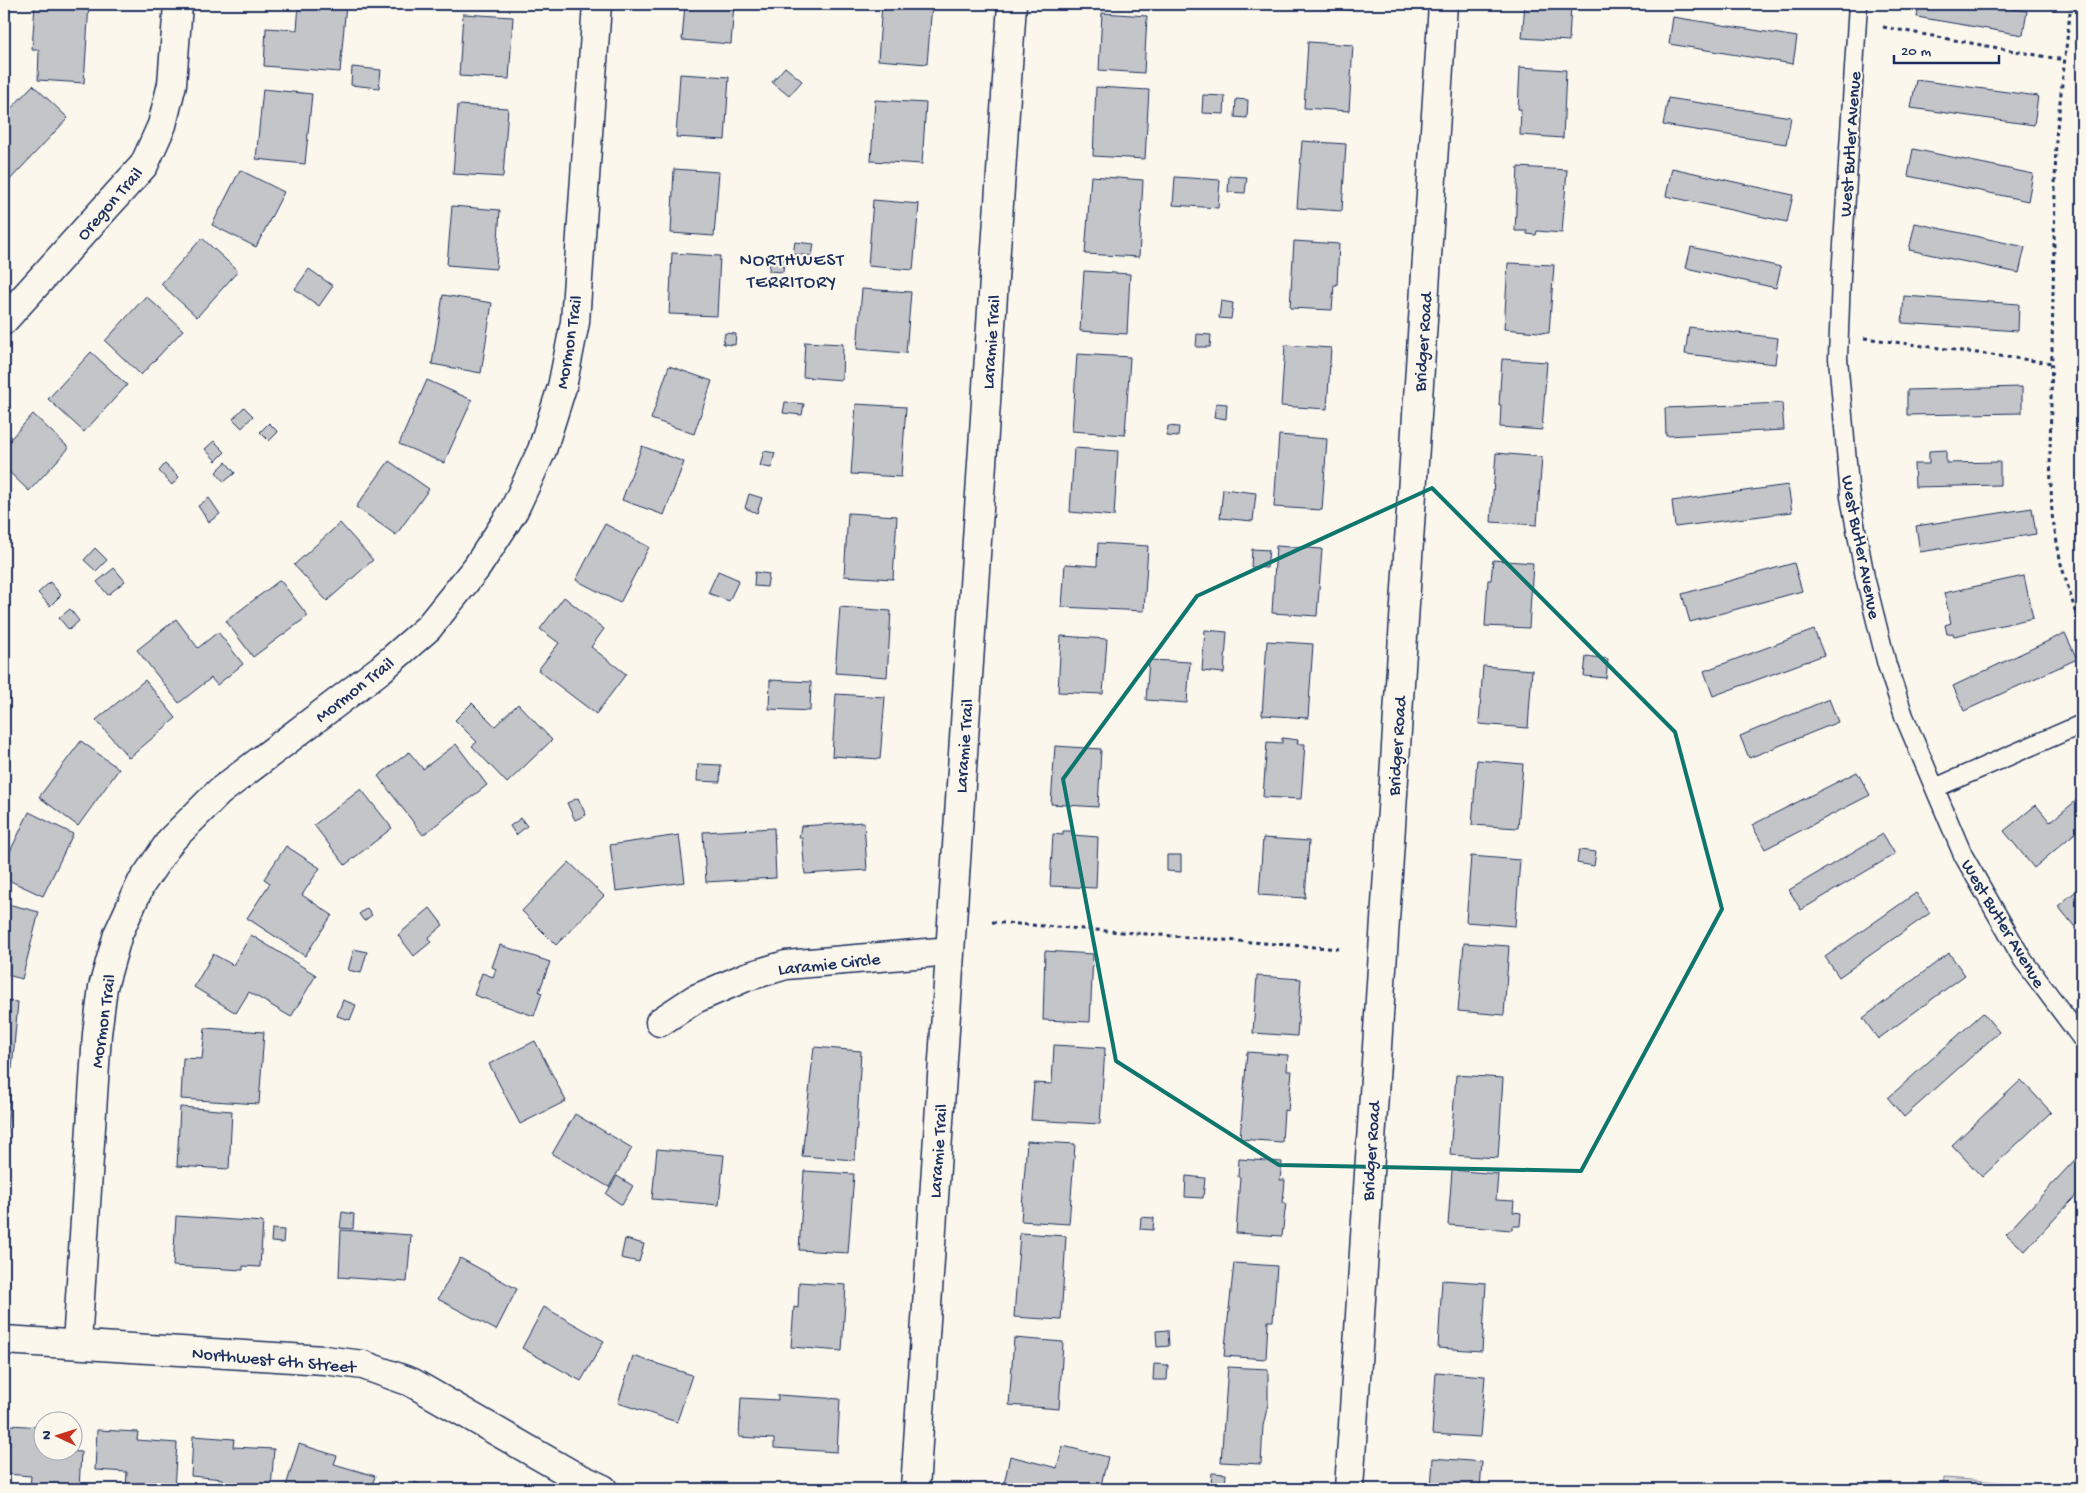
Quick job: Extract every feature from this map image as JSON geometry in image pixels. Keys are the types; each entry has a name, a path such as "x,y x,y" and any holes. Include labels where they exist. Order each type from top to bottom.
{"street":[{"name":"Oregon Trail","path":"4,320 144,165 162,125 172,84 178,4"},
{"name":"Mormon Trail","path":"77,1344 97,1034 103,987 118,934 141,884 171,840 219,792 381,669 428,628 477,567 514,510 542,450 562,387 575,322 597,4"},
{"name":"Laramie Trail","path":"915,1489 1012,4"},
{"name":"Bridger Road","path":"1349,1489 1443,4"},
{"name":"Laramie Circle","path":"660,1022 694,999 746,977 786,965 950,952"},
{"name":"Northwest 6th Street","path":"4,1340 324,1360 363,1365 411,1382 571,1474 603,1489"}],"lane":[{"name":"West Butler Avenue","path":"1858,4 1838,335 1844,448 1862,568 1892,682 1904,716 1963,855 1996,918 2022,960 2082,1039"},
{"path":"1935,788 2082,724"}],"path":[{"path":"2071,4 2056,138 2050,455 2052,515 2061,564 2082,633"},
{"path":"1857,23 2064,60"},
{"path":"1838,335 2052,363"},
{"path":"992,922 1341,949"}],"highlighted area":[{"path":"1432,488 1675,732 1722,909 1581,1171 1279,1165 1116,1061 1063,779 1197,596"}],"shaded area":[{"path":"1944,1478 2039,1485 2039,1489 1943,1489"}],"building":[{"path":"35,4 89,4 84,83 38,80 39,50 32,50"},
{"path":"299,4 346,4 340,72 264,66 266,28 297,30"},
{"path":"685,4 734,4 731,44 682,40"},
{"path":"882,4 932,4 927,64 878,60"},
{"path":"1310,4 1353,4 1352,10 1309,8"},
{"path":"1525,4 1571,4 1569,41 1522,38"},
{"path":"1919,4 1984,4 2027,11 2023,35 1917,17"},
{"path":"1102,13 1147,16 1144,73 1099,70"},
{"path":"463,14 513,17 509,79 459,76"},
{"path":"1673,17 1797,37 1793,64 1669,44"},
{"path":"1308,42 1353,45 1349,111 1304,108"},
{"path":"352,67 381,70 379,88 351,85"},
{"path":"785,67 802,81 789,96 772,82"},
{"path":"1520,67 1566,70 1563,138 1520,135 1521,109 1518,109"},
{"path":"680,74 729,77 725,140 676,137"},
{"path":"1916,80 2038,96 2034,125 1911,108"},
{"path":"33,85 68,118 5,185 4,116"},
{"path":"1096,87 1149,90 1145,159 1093,156"},
{"path":"263,89 312,94 305,164 256,159"},
{"path":"1203,95 1225,96 1224,114 1202,113"},
{"path":"1668,98 1791,117 1786,144 1663,125"},
{"path":"1236,99 1248,100 1247,118 1235,117"},
{"path":"875,100 926,103 922,164 871,161"},
{"path":"458,105 508,108 503,177 453,174"},
{"path":"1302,141 1346,144 1342,211 1297,208"},
{"path":"1913,149 2033,174 2028,201 1908,176"},
{"path":"1518,167 1567,170 1562,233 1537,231 1536,235 1527,234 1527,231 1515,231"},
{"path":"1672,168 1793,195 1787,222 1666,196"},
{"path":"674,169 719,172 714,236 671,233"},
{"path":"240,170 284,192 256,247 212,225"},
{"path":"1091,176 1143,180 1139,257 1085,254"},
{"path":"1229,176 1247,177 1245,193 1228,192"},
{"path":"1175,177 1220,180 1218,208 1173,205"},
{"path":"873,200 919,204 913,270 868,266"},
{"path":"452,206 500,210 496,269 447,265"},
{"path":"1915,223 2025,247 2019,273 1909,250"},
{"path":"202,238 238,271 197,317 161,284"},
{"path":"1294,241 1339,244 1337,285 1334,285 1332,310 1290,308"},
{"path":"795,242 814,244 812,256 793,254"},
{"path":"1691,247 1781,267 1776,288 1686,268"},
{"path":"672,253 720,256 717,316 669,314"},
{"path":"770,258 784,259 783,272 769,271"},
{"path":"1508,263 1554,265 1549,333 1504,329"},
{"path":"309,269 333,286 319,306 295,289"},
{"path":"1084,271 1130,274 1127,334 1080,331"},
{"path":"862,289 911,292 906,353 857,349"},
{"path":"443,295 492,303 481,373 432,364"},
{"path":"146,296 183,330 141,375 105,341"},
{"path":"1904,296 2019,304 2018,331 1902,323"},
{"path":"1221,301 1233,303 1231,319 1219,318"},
{"path":"1689,327 1778,338 1775,364 1685,354"},
{"path":"725,333 736,334 735,345 723,344"},
{"path":"1197,334 1211,335 1210,347 1196,347"},
{"path":"805,342 843,344 842,380 803,377"},
{"path":"1285,345 1331,348 1327,409 1281,406"},
{"path":"91,352 127,385 84,432 48,399"},
{"path":"1077,354 1130,357 1125,435 1072,431"},
{"path":"1502,359 1547,362 1542,430 1500,427 1501,405 1499,405"},
{"path":"669,366 712,381 694,434 651,419"},
{"path":"427,380 472,400 444,463 399,444"},
{"path":"2022,387 2022,413 1907,415 1907,390"},
{"path":"785,402 804,404 802,415 783,413"},
{"path":"1216,403 1227,404 1226,419 1214,417"},
{"path":"1782,403 1784,430 1666,436 1665,408"},
{"path":"856,404 906,407 901,477 851,474"},
{"path":"244,407 253,416 242,428 233,419"},
{"path":"33,414 69,448 29,491 4,467 4,446"},
{"path":"269,423 278,432 269,441 260,432"},
{"path":"1168,426 1179,427 1178,437 1167,436"},
{"path":"1279,435 1327,439 1322,510 1274,507"},
{"path":"214,441 225,452 216,461 205,449"},
{"path":"642,446 684,462 664,515 622,500"},
{"path":"1074,448 1118,451 1114,516 1070,512"},
{"path":"1946,450 1946,463 2000,462 2000,485 1915,487 1914,464 1929,464 1929,451"},
{"path":"764,451 775,453 771,468 760,466"},
{"path":"1496,453 1542,457 1537,525 1491,522"},
{"path":"389,461 429,489 396,535 356,507"},
{"path":"226,462 235,473 224,482 216,472"},
{"path":"165,464 179,477 172,485 159,471"},
{"path":"1788,485 1792,512 1675,527 1672,501"},
{"path":"1223,489 1256,493 1253,521 1220,518"},
{"path":"749,494 762,498 757,513 745,508"},
{"path":"209,498 220,514 209,522 198,506"},
{"path":"4,499 11,506 4,514"},
{"path":"2032,508 2036,534 1920,552 1916,526"},
{"path":"848,513 897,516 893,579 844,576"},
{"path":"340,523 373,560 327,601 294,565"},
{"path":"605,524 649,547 620,603 576,580"},
{"path":"1098,543 1148,546 1144,611 1062,607 1065,564 1097,566"},
{"path":"1276,546 1322,549 1317,616 1272,613"},
{"path":"95,548 107,560 96,571 84,560"},
{"path":"1252,549 1269,550 1267,568 1251,567"},
{"path":"1493,560 1533,563 1529,628 1485,626 1488,580 1491,580"},
{"path":"1794,563 1802,591 1690,622 1682,594"},
{"path":"114,568 125,581 108,595 97,582"},
{"path":"718,571 739,580 729,601 708,593"},
{"path":"755,572 769,574 767,587 754,586"},
{"path":"2024,576 2033,618 1954,636 1953,633 1947,634 1945,625 1951,623 1944,593"},
{"path":"280,580 308,616 253,657 226,621"},
{"path":"50,582 61,595 50,606 38,593"},
{"path":"564,597 604,629 591,647 626,674 596,714 538,670 559,643 540,629"},
{"path":"840,607 891,611 887,677 835,673"},
{"path":"70,609 79,621 69,630 59,618"},
{"path":"176,619 198,648 218,632 243,664 217,685 211,678 179,703 137,650"},
{"path":"1205,630 1227,632 1224,673 1202,671"},
{"path":"1814,630 1824,655 1713,696 1704,671"},
{"path":"2065,633 2077,659 1964,711 1953,686"},
{"path":"1061,636 1107,639 1103,694 1058,692"},
{"path":"1267,641 1313,644 1308,718 1262,715"},
{"path":"1586,656 1608,659 1606,678 1584,676"},
{"path":"1149,660 1190,662 1187,703 1146,700"},
{"path":"1483,666 1532,670 1528,728 1479,724"},
{"path":"145,680 176,718 129,758 96,720"},
{"path":"770,680 811,682 810,711 769,709"},
{"path":"836,694 885,697 880,759 832,756"},
{"path":"1829,699 1838,722 1749,758 1740,736"},
{"path":"472,703 495,726 518,704 552,740 507,783 472,746 477,742 455,720"},
{"path":"1282,738 1298,740 1297,744 1305,744 1301,799 1263,797 1267,742 1282,743"},
{"path":"81,741 119,769 78,826 39,797"},
{"path":"456,744 487,785 423,835 378,776 409,752 423,769"},
{"path":"1055,746 1101,749 1098,807 1051,804"},
{"path":"1477,760 1523,764 1518,828 1472,825"},
{"path":"698,764 721,765 720,782 697,781"},
{"path":"1857,772 1870,795 1765,849 1752,825"},
{"path":"361,789 392,828 345,865 314,825"},
{"path":"2082,796 2082,827 2034,868 2004,831 2036,805 2050,822"},
{"path":"578,798 586,815 575,820 567,803"},
{"path":"29,812 73,834 43,896 4,878 4,864"},
{"path":"521,818 527,826 516,835 510,826"},
{"path":"864,822 867,870 805,874 802,838 799,838 801,826"},
{"path":"774,828 776,878 706,882 703,832"},
{"path":"1063,831 1072,831 1072,835 1098,837 1096,888 1050,886 1053,834 1063,835"},
{"path":"1883,834 1895,854 1801,910 1789,890"},
{"path":"679,835 685,882 616,891 610,845"},
{"path":"1263,838 1309,841 1305,898 1259,895"},
{"path":"286,846 320,868 302,895 332,915 305,956 247,918 270,883 264,879"},
{"path":"1579,850 1596,852 1594,866 1577,863"},
{"path":"1167,855 1181,855 1181,872 1167,871"},
{"path":"1471,856 1520,860 1515,926 1466,922"},
{"path":"569,862 604,896 556,945 522,911"},
{"path":"2082,886 2082,920 2074,926 2058,906"},
{"path":"1916,893 1930,913 1839,977 1825,957"},
{"path":"4,903 39,912 22,979 4,974"},
{"path":"367,908 372,915 364,921 359,914"},
{"path":"430,908 443,925 428,938 431,942 414,956 398,935"},
{"path":"251,935 316,975 291,1017 249,992 236,1013 194,987 213,954 233,965"},
{"path":"1464,943 1509,946 1504,1015 1458,1011"},
{"path":"500,945 550,962 539,992 542,993 534,1016 474,995 482,973 493,977 496,969 492,967"},
{"path":"354,949 367,952 361,973 348,970"},
{"path":"1045,951 1093,954 1090,1022 1043,1020"},
{"path":"1949,953 1965,975 1878,1039 1863,1018"},
{"path":"1257,976 1301,979 1297,1036 1253,1033"},
{"path":"343,1000 356,1005 350,1020 337,1016"},
{"path":"4,1001 18,1002 12,1069 4,1068"},
{"path":"1983,1013 1999,1032 1904,1117 1888,1098"},
{"path":"205,1028 264,1032 259,1104 181,1099 183,1058 202,1059"},
{"path":"535,1041 566,1101 520,1124 489,1064"},
{"path":"1054,1045 1105,1048 1100,1124 1031,1120 1034,1083 1052,1084"},
{"path":"814,1047 861,1051 855,1160 802,1156"},
{"path":"1247,1052 1288,1055 1287,1071 1292,1071 1288,1111 1284,1110 1282,1142 1240,1139"},
{"path":"1456,1075 1503,1078 1498,1158 1450,1155"},
{"path":"2021,1080 2051,1112 1982,1177 1952,1145"},
{"path":"4,1092 10,1092 6,1151 4,1151"},
{"path":"180,1107 232,1111 229,1169 177,1166"},
{"path":"575,1114 632,1148 609,1187 552,1154"},
{"path":"1027,1141 1075,1144 1069,1224 1021,1221"},
{"path":"657,1149 724,1155 719,1205 652,1199"},
{"path":"2082,1152 2082,1189 2025,1251 2006,1234"},
{"path":"1239,1159 1282,1162 1280,1180 1285,1180 1283,1203 1286,1203 1282,1236 1236,1233 1240,1177 1238,1177"},
{"path":"1452,1170 1498,1174 1496,1200 1514,1201 1513,1212 1521,1213 1520,1226 1512,1226 1512,1230 1448,1225"},
{"path":"804,1171 854,1174 848,1253 799,1250"},
{"path":"617,1176 633,1186 622,1205 606,1194"},
{"path":"1186,1176 1205,1178 1203,1198 1185,1197"},
{"path":"342,1212 354,1214 353,1229 340,1228"},
{"path":"176,1216 263,1222 260,1267 243,1266 243,1270 173,1266"},
{"path":"1141,1217 1154,1218 1153,1230 1140,1229"},
{"path":"272,1229 284,1230 283,1243 271,1242"},
{"path":"341,1230 411,1235 407,1282 339,1277"},
{"path":"1020,1233 1066,1236 1061,1320 1014,1317"},
{"path":"625,1239 644,1244 639,1262 621,1258"},
{"path":"460,1258 517,1289 496,1330 438,1299"},
{"path":"1234,1263 1277,1266 1273,1321 1268,1321 1266,1359 1224,1356"},
{"path":"1442,1280 1486,1283 1482,1351 1438,1348"},
{"path":"799,1282 846,1285 842,1351 791,1347 794,1307 798,1308"},
{"path":"544,1307 604,1341 581,1381 522,1348"},
{"path":"1168,1330 1169,1346 1157,1347 1156,1331"},
{"path":"1014,1338 1063,1342 1059,1409 1009,1405"},
{"path":"633,1356 692,1375 677,1422 618,1403"},
{"path":"1154,1364 1168,1365 1167,1380 1153,1380"},
{"path":"1228,1367 1268,1369 1268,1404 1263,1426 1261,1464 1221,1462"},
{"path":"1436,1372 1485,1376 1480,1437 1432,1434"},
{"path":"778,1395 840,1399 837,1452 774,1448 774,1439 739,1437 741,1398 778,1400"},
{"path":"10,1425 32,1426 32,1460 81,1460 79,1489 30,1489 31,1476 7,1474"},
{"path":"97,1430 138,1432 137,1440 177,1443 174,1489 126,1489 127,1472 95,1470"},
{"path":"193,1436 234,1439 233,1447 274,1449 271,1489 223,1489 223,1479 191,1476"},
{"path":"299,1444 337,1456 334,1464 375,1476 371,1489 297,1489 286,1486"},
{"path":"1063,1446 1108,1457 1100,1489 1003,1489 1010,1456 1057,1468"},
{"path":"1433,1458 1482,1462 1480,1489 1431,1489"},
{"path":"1212,1473 1226,1474 1225,1485 1211,1484"},
{"path":"415,1482 427,1489 411,1489"}],"district":[{"name":"NORTHWEST TERRITORY","path":"792,269"}]}
